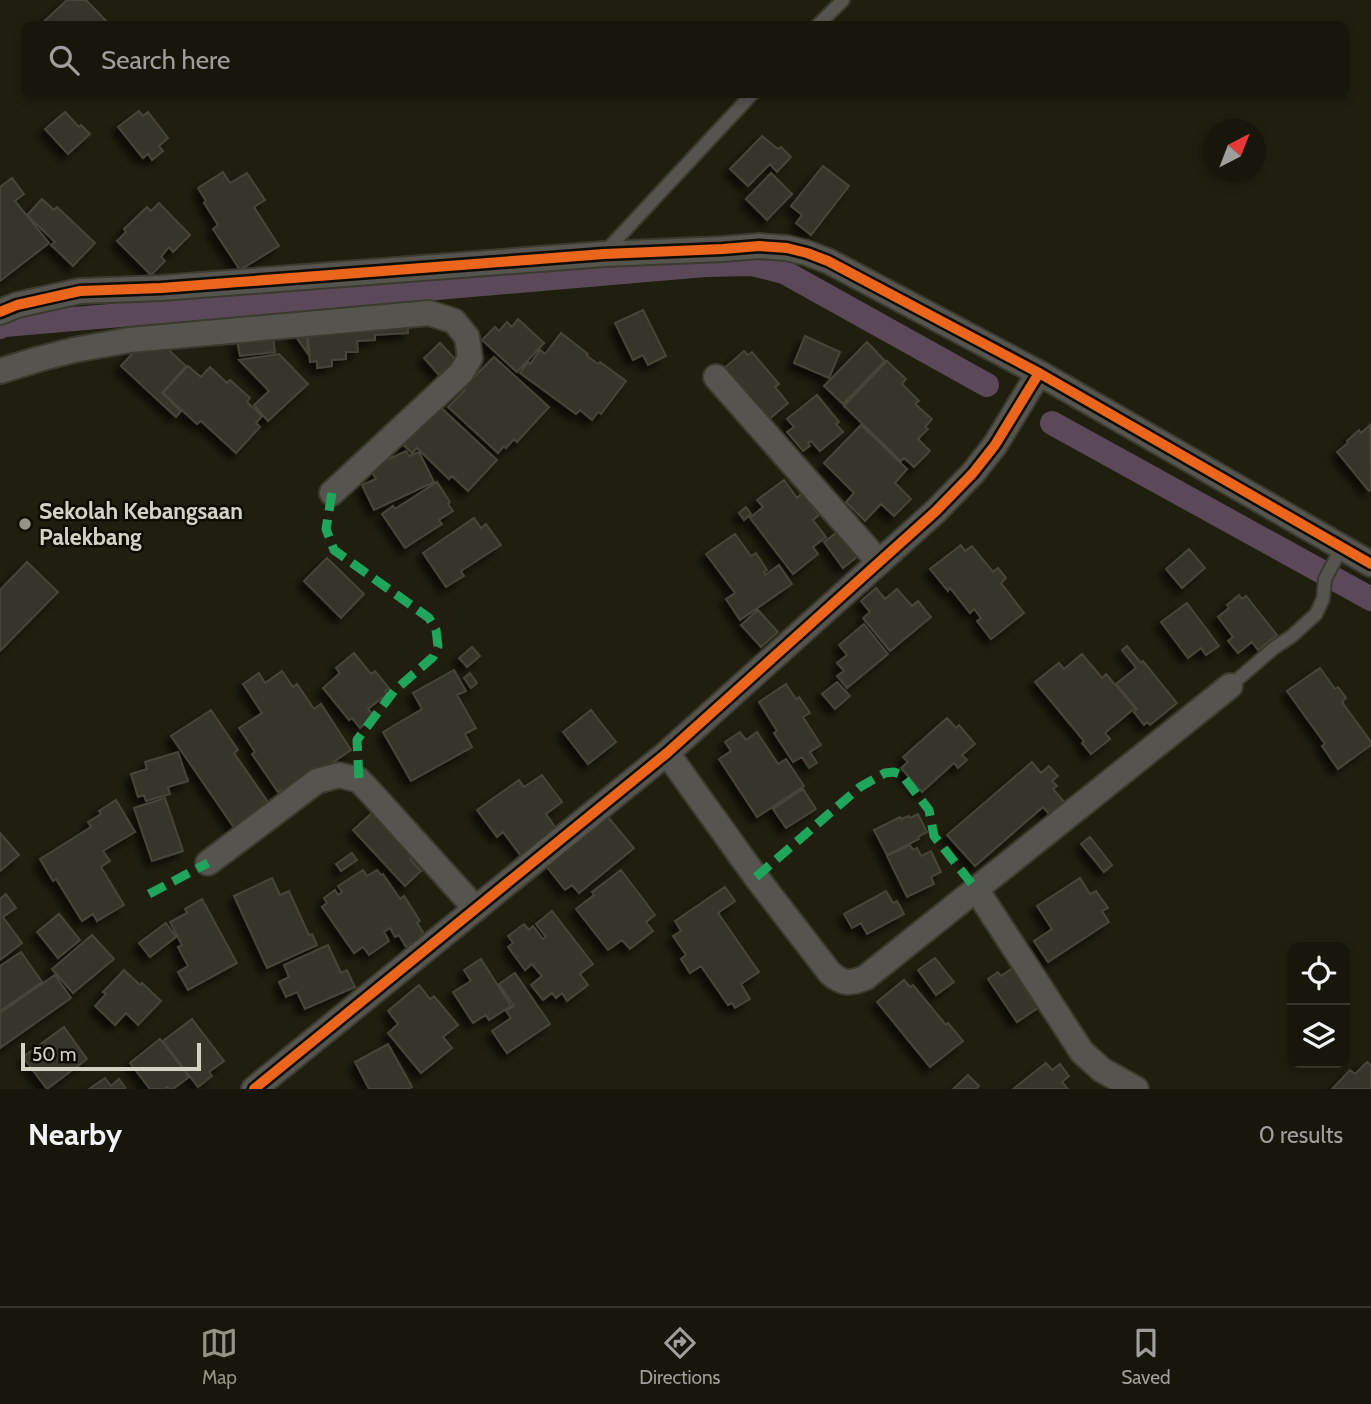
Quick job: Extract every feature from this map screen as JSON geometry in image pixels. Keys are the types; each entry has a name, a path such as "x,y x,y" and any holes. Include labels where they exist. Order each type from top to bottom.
{"street":[{"path":"0,312 17,305 80,291 160,288 604,254 759,246 787,248 828,261 1034,381 1172,451 1339,553 1371,564"},
{"path":"0,371 74,350 130,340 429,313 454,321 467,337 469,347 470,358 461,373 332,493"},
{"path":"716,377 879,562"},
{"path":"254,1089 667,753 936,511 974,472 995,445 1034,381"},
{"path":"667,753 756,877 830,973 840,981 853,983 865,978 1230,686"},
{"path":"208,863 317,780 339,775 359,780 476,909"},
{"path":"976,889 1082,1052 1102,1070 1136,1089"}],"lane":[{"path":"822,21 843,0"},
{"path":"604,254 748,98"},
{"path":"1230,686 1293,636 1316,614 1323,599 1325,579 1339,553"}],"building":[{"path":"67,0 86,0 106,21 44,21"},
{"path":"139,111 143,116 148,112 168,138 159,146 163,151 152,160 148,154 143,158 118,127"},
{"path":"65,112 90,134 68,154 45,129"},
{"path":"762,136 778,149 781,147 791,157 777,172 770,164 748,186 730,169"},
{"path":"823,166 849,186 811,235 796,223 802,215 791,206"},
{"path":"223,172 230,183 247,173 265,200 254,207 279,246 240,270 213,229 218,225 198,188"},
{"path":"771,173 792,194 767,220 746,199"},
{"path":"12,178 24,194 15,201 49,243 0,281 0,187"},
{"path":"42,199 54,210 57,207 95,243 73,266 51,245 55,242 27,215"},
{"path":"159,203 190,235 173,252 169,247 161,257 165,261 151,275 117,241 126,232 124,229 147,207 151,211"},
{"path":"643,310 666,356 648,365 643,355 633,360 615,323"},
{"path":"407,316 408,333 375,335 375,340 357,341 358,352 346,352 346,359 332,360 332,366 317,368 317,361 310,362 307,323"},
{"path":"518,319 544,343 517,372 482,340 495,327 499,331 507,322 512,327"},
{"path":"306,323 308,354 287,324"},
{"path":"561,333 588,354 587,356 626,381 601,414 598,412 592,420 580,410 576,414 520,373 540,350 545,354"},
{"path":"805,336 840,352 829,378 794,363"},
{"path":"273,337 275,352 240,356 237,341"},
{"path":"867,342 885,361 843,404 824,386"},
{"path":"161,343 186,366 162,393 181,411 176,417 121,366 141,344"},
{"path":"440,343 456,360 439,375 424,358"},
{"path":"744,351 748,355 752,352 779,384 775,387 788,403 767,421 722,370"},
{"path":"279,354 308,384 268,421 254,405 269,391 239,360"},
{"path":"494,357 549,407 517,442 514,439 498,453 448,407"},
{"path":"887,361 906,379 902,384 919,401 915,404 932,419 925,427 928,429 918,439 930,451 914,467 904,458 901,461 844,406"},
{"path":"188,366 201,377 210,367 227,383 230,380 250,398 247,402 262,416 256,423 260,427 236,453 201,421 197,424 163,393"},
{"path":"817,395 839,422 836,424 843,432 820,451 811,441 808,443 810,446 803,451 787,432 794,427 787,419"},
{"path":"435,402 497,460 468,491 452,476 449,479 417,448 412,453 398,440"},
{"path":"861,425 907,469 895,483 911,499 894,516 881,504 865,521 846,502 854,493 824,463"},
{"path":"1370,425 1369,491 1337,452 1359,430 1361,433"},
{"path":"406,451 409,456 419,452 434,482 374,510 362,485 376,479 370,468"},
{"path":"784,480 797,498 802,493 819,515 813,520 826,537 813,547 818,554 793,574 750,518 763,507 757,500"},
{"path":"437,482 453,511 439,520 442,524 405,548 382,514 393,506 395,509"},
{"path":"746,507 751,514 744,520 739,513"},
{"path":"474,518 481,528 486,524 501,545 461,571 464,576 446,587 423,553"},
{"path":"840,530 859,555 843,568 824,542"},
{"path":"735,534 751,556 756,553 767,570 765,575 779,565 792,584 740,620 726,599 735,593 706,554"},
{"path":"961,545 965,551 972,546 993,572 998,568 1006,578 1001,583 1024,613 991,639 977,621 981,618 974,609 970,613 930,569"},
{"path":"1189,549 1205,568 1182,588 1166,569"},
{"path":"327,558 364,594 341,618 304,581"},
{"path":"27,562 58,592 0,651 0,590"},
{"path":"876,588 885,599 897,589 912,606 918,601 931,617 890,651 863,618 870,612 861,601"},
{"path":"1239,595 1242,599 1246,596 1277,635 1258,650 1252,642 1238,653 1228,641 1233,637 1218,617"},
{"path":"1187,603 1219,646 1206,655 1201,648 1188,658 1161,622"},
{"path":"758,610 778,632 761,647 741,625"},
{"path":"864,624 888,654 847,688 837,676 844,671 837,663 847,655 839,645"},
{"path":"1127,646 1141,663 1143,661 1177,703 1150,725 1147,722 1144,725 1134,712 1137,709 1116,684 1136,668 1122,650"},
{"path":"472,647 480,656 467,667 459,658"},
{"path":"354,653 371,674 375,671 389,688 385,691 387,694 368,709 374,716 360,728 352,718 349,720 323,688 340,673 336,668"},
{"path":"1082,654 1102,678 1106,674 1135,708 1105,733 1110,739 1091,754 1082,743 1084,741 1035,682 1059,663 1064,669"},
{"path":"1320,668 1335,689 1338,687 1346,698 1342,702 1371,742 1371,745 1338,769 1322,746 1325,744 1287,691"},
{"path":"454,670 466,691 457,695 476,728 465,734 472,747 411,781 383,732 422,709 413,693"},
{"path":"282,671 293,687 297,684 314,709 321,704 351,750 285,795 281,790 278,792 252,754 255,752 239,728 262,713 243,684 259,673 265,683"},
{"path":"470,673 477,683 471,688 464,678"},
{"path":"837,682 850,696 835,709 822,694"},
{"path":"786,684 810,713 803,717 821,745 810,752 817,763 809,768 802,757 793,762 774,733 777,731 759,702"},
{"path":"211,710 238,750 234,753 270,805 235,829 171,736"},
{"path":"591,710 616,742 588,764 563,732"},
{"path":"947,718 956,728 959,725 975,744 962,755 967,760 958,768 954,763 922,792 901,768 908,762 903,757"},
{"path":"740,732 746,740 757,732 778,764 786,759 804,786 757,817 719,759 731,751 725,742"},
{"path":"178,752 188,781 168,787 170,794 146,801 144,795 138,797 131,774 147,769 145,762"},
{"path":"1032,762 1041,773 1049,766 1058,776 1052,781 1057,786 1053,789 1065,803 1051,816 1043,807 975,866 947,835"},
{"path":"542,775 562,802 546,814 557,830 521,856 503,832 497,837 477,810 519,780 524,787"},
{"path":"803,789 816,809 786,828 773,809"},
{"path":"165,798 183,851 152,861 134,808"},
{"path":"116,800 135,832 103,851 110,861 101,867 124,905 97,921 93,914 82,921 40,859 91,827 88,822"},
{"path":"382,804 422,847 410,859 421,871 405,886 353,830"},
{"path":"918,814 927,832 887,855 874,830 900,817 910,818"},
{"path":"607,816 634,848 579,893 572,885 565,890 546,866"},
{"path":"0,833 19,855 0,871"},
{"path":"1090,837 1112,865 1104,872 1081,844"},
{"path":"910,845 913,850 917,848 921,856 931,851 941,872 931,877 934,884 907,897 887,856"},
{"path":"352,853 357,860 341,871 336,864"},
{"path":"363,870 367,876 377,870 383,874 400,899 404,896 420,921 417,923 425,935 406,947 399,935 395,937 390,928 384,932 389,941 369,955 363,947 354,953 322,907 327,903 324,898 335,890 338,895 342,892 338,886"},
{"path":"621,870 655,915 646,922 653,931 630,949 622,940 608,950 576,909 594,895 592,892"},
{"path":"272,878 280,895 289,891 309,935 312,934 317,945 267,968 234,896"},
{"path":"1080,878 1090,894 1096,891 1108,908 1102,911 1109,922 1048,962 1034,941 1052,929 1037,906"},
{"path":"725,887 735,901 718,913 759,972 741,984 750,999 735,1008 732,1003 728,1005 701,966 690,973 681,959 686,955 673,936 681,931 675,921"},
{"path":"886,891 893,903 897,901 904,914 867,934 861,923 852,928 844,914"},
{"path":"6,894 16,908 3,917 22,943 0,960 0,899"},
{"path":"202,899 237,963 188,990 178,972 188,966 178,947 182,945 170,922 187,913 185,909"},
{"path":"552,911 593,964 580,974 588,985 567,1001 562,993 556,998 552,993 543,1000 531,985 542,976 532,964 525,970 508,947 513,943 508,936 524,924 529,930 533,926 543,939 546,937 536,924"},
{"path":"59,914 80,940 58,958 37,932"},
{"path":"166,923 176,937 150,957 139,943"},
{"path":"92,935 114,959 73,993 52,969"},
{"path":"328,945 341,973 347,970 355,987 305,1009 297,992 286,997 279,982 289,977 284,965"},
{"path":"21,952 42,982 0,1011 0,966"},
{"path":"935,958 954,982 936,995 918,970"},
{"path":"481,959 511,1006 489,1020 486,1015 473,1023 453,992 471,981 464,970"},
{"path":"1014,967 1041,1006 1017,1022 988,979 998,972 1001,976"},
{"path":"124,970 161,1001 138,1025 126,1013 115,1025 95,1006 106,994 103,992"},
{"path":"515,973 550,1024 507,1053 492,1031 511,1018 506,1011 514,1006 499,984"},
{"path":"55,975 71,998 0,1048 0,1013"},
{"path":"904,980 910,987 913,985 963,1041 930,1067 877,1002"},
{"path":"419,985 430,999 434,996 458,1025 443,1037 452,1048 421,1073 388,1033 398,1024 388,1011"},
{"path":"192,1019 224,1061 209,1072 212,1076 198,1087 163,1041"},
{"path":"64,1027 87,1059 47,1089 23,1057"},
{"path":"160,1039 189,1077 173,1089 150,1089 130,1063"},
{"path":"388,1044 412,1087 409,1089 369,1089 355,1062"},
{"path":"1367,1062 1371,1066 1371,1089 1332,1089 1350,1070 1355,1074"},
{"path":"1046,1063 1052,1070 1060,1064 1069,1076 1062,1082 1068,1089 1013,1089"},
{"path":"968,1075 979,1086 976,1089 953,1089"},
{"path":"105,1078 111,1086 119,1079 126,1089 89,1089"}],"waterway":[{"path":"0,327 705,265 752,264 784,272 987,385"},
{"path":"1052,423 1371,599"}],"marked path":[{"path":"332,493 326,529 334,550 429,618 436,630 438,646 433,657 394,691 357,740 359,780"},
{"path":"756,877 860,787 885,773 894,772 902,775 929,810 934,836 976,889"},
{"path":"149,894 208,863"}],"cycle path":[{"path":"0,312 17,305 80,291 161,288 604,254 759,246 787,248 828,261 1039,373 1371,564"},
{"path":"254,1089 667,753 936,511 973,473 995,445 1039,373"}],"place":[{"name":"Sekolah Kebangsaan Palekbang","path":"25,524"}]}
